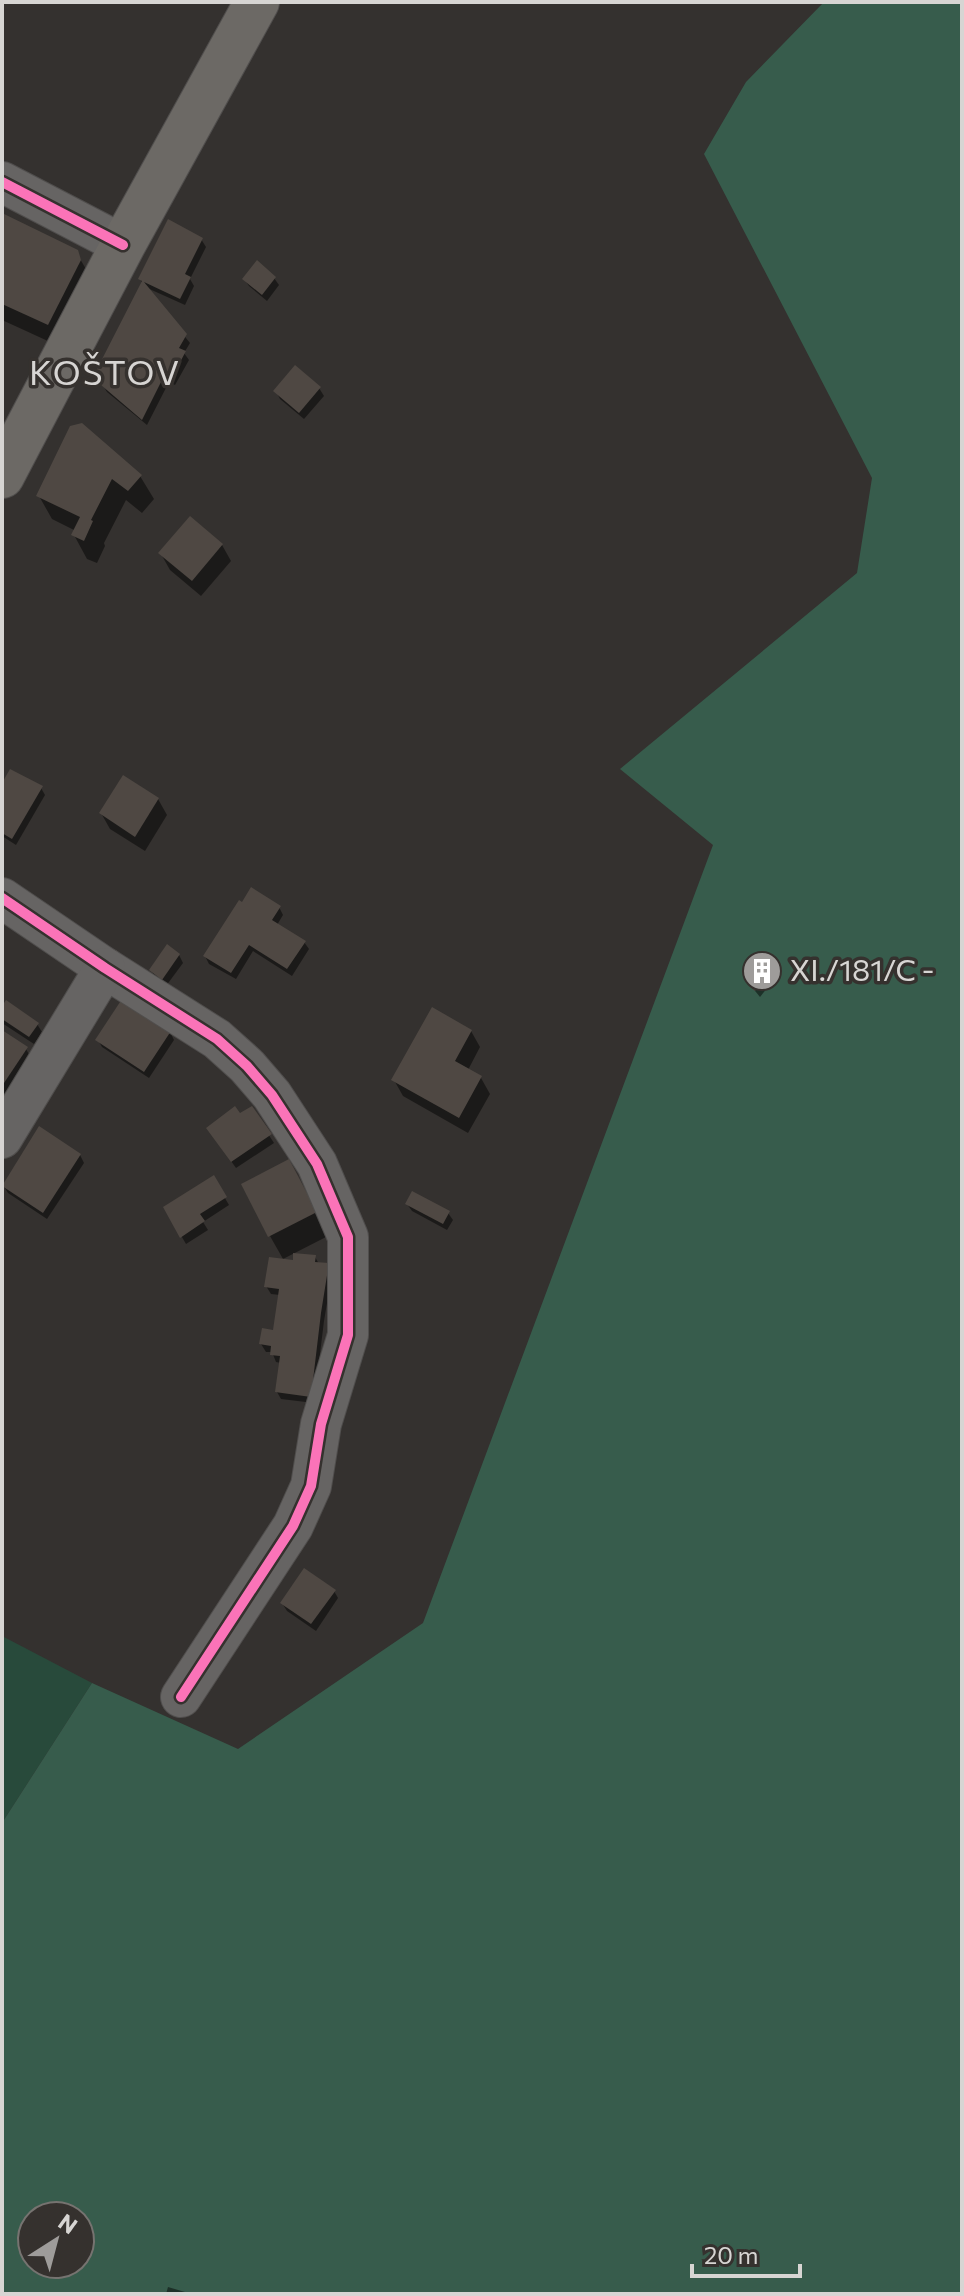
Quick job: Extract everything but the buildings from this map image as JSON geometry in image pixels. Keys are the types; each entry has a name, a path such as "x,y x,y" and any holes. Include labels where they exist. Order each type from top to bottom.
{"main road":[{"path":"2,476 123,245 257,2"}],"street":[{"path":"2,182 123,245"},
{"path":"2,898 217,1039 247,1066 272,1095 317,1164 348,1237 348,1335 321,1424 311,1486 293,1526 181,1697"},
{"path":"2,1138 105,968"}],"green space":[{"path":"824,2 962,2 962,2294 2,2294 2,1823 92,1683 238,1749 423,1623 713,845 620,769 857,573 872,478 704,154 746,82"},
{"path":"2,1636 92,1683 2,1823"}],"cycle path":[{"path":"2,182 123,245"},
{"path":"2,898 217,1039 247,1066 272,1095 317,1164 348,1237 348,1335 321,1424 311,1486 293,1526 181,1697"}],"place":[{"name":"XI./181/C -","path":"762,971"}],"district":[{"name":"KOŠTOV","path":"105,373"}]}
